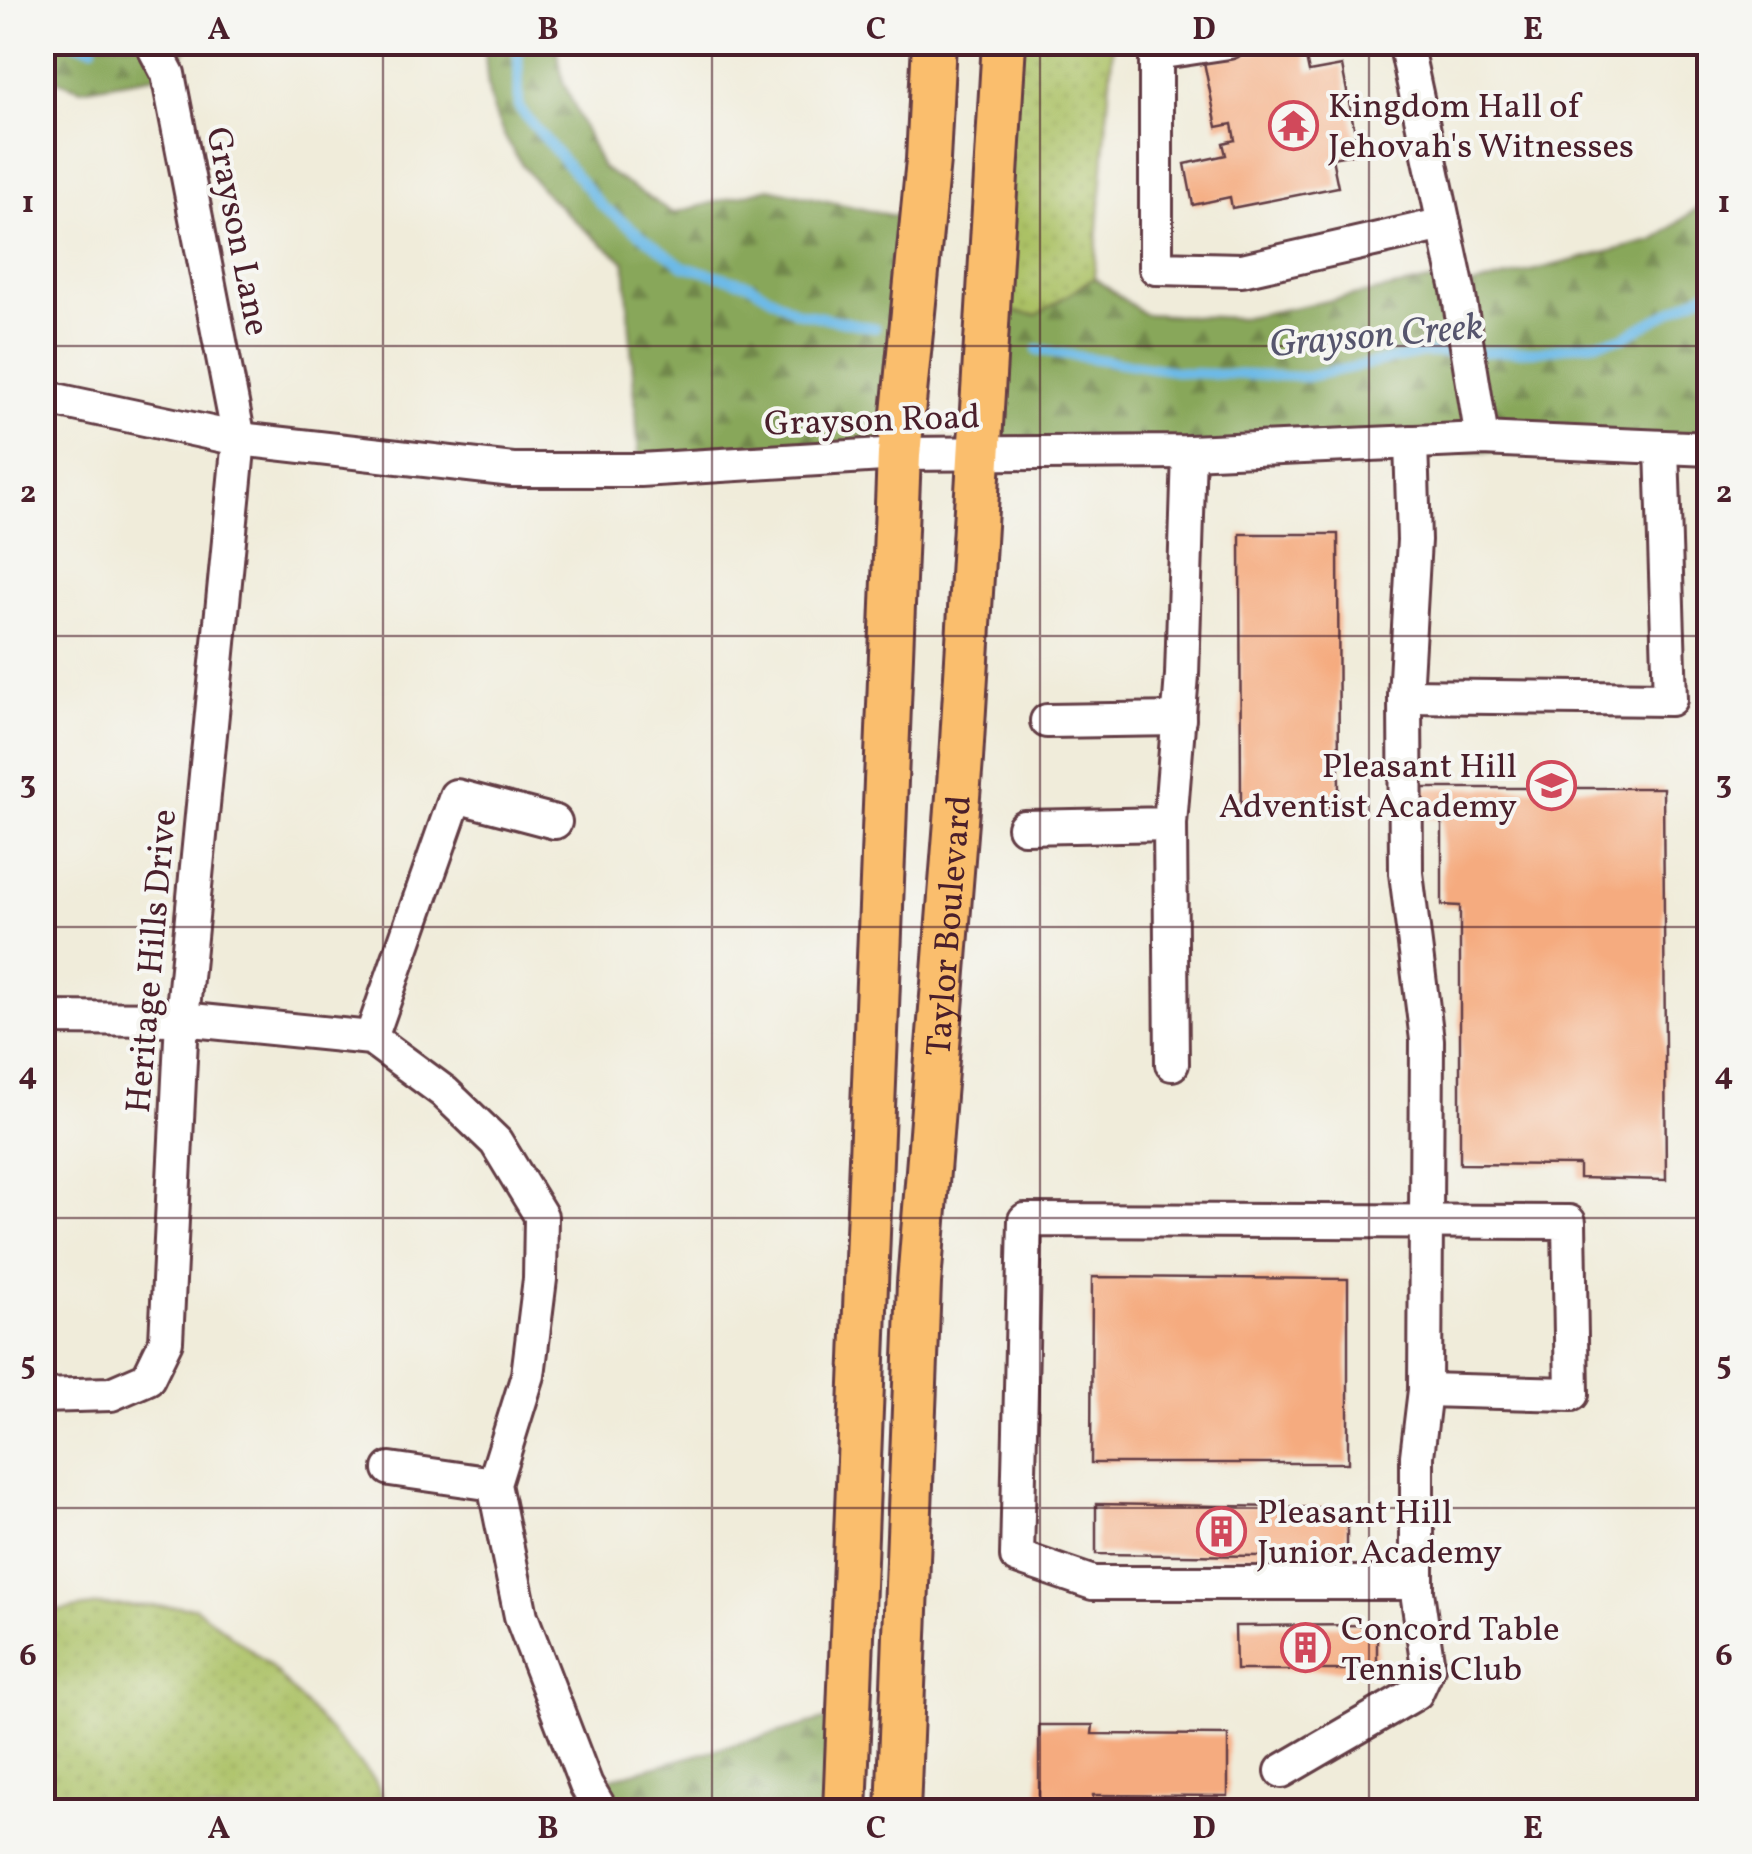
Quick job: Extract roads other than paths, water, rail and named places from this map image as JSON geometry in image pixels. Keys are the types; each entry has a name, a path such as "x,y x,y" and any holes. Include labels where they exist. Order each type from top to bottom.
{"main road":[{"name":"Taylor Boulevard","path":"845,1812 899,454 928,160 934,42"},
{"name":"Taylor Boulevard","path":"898,1812 919,1283 981,456 1004,42"}],"street":[{"name":"Grayson Lane","path":"150,42 168,74 239,439"},
{"path":"1230,42 1156,48 1156,268 1242,270 1444,224"},
{"path":"1405,42 1458,290 1482,439"},
{"name":"Grayson Road","path":"42,397 239,439 513,470 640,470 899,454 1189,452 1482,439 1710,449"},
{"name":"Heritage Hills Drive","path":"42,1396 111,1394 148,1378 166,1341 182,1019 239,439"},
{"path":"1282,1770 1416,1692 1428,1667 1416,1583 1418,1456 1425,1390 1427,1040 1406,873 1405,696 1414,540 1412,442"},
{"path":"1405,696 1670,699 1662,448"},
{"path":"1172,1064 1170,824 1189,452"},
{"path":"1047,720 1178,719"},
{"path":"370,1038 456,796 555,822"},
{"path":"1024,827 1170,824"},
{"path":"42,1018 182,1019 370,1038 444,1092 496,1142 541,1216 540,1279 528,1375 494,1484 521,1616 586,1785 602,1812"},
{"path":"1416,1583 1094,1583 1017,1557 1025,1220 1569,1222 1572,1394 1425,1390"},
{"path":"390,1469 494,1484"}],"waterway":[{"name":"Grayson Creek","path":"71,42 93,47"},
{"name":"Grayson Creek","path":"518,42 519,108 602,206 683,266 749,284 796,312 875,328"},
{"name":"Grayson Creek","path":"1037,350 1188,373 1306,377 1423,353 1540,351 1622,338 1710,290"}],"place":[{"name":"Kingdom Hall of Jehovah's Witnesses","path":"1293,125"},
{"name":"Pleasant Hill Adventist Academy","path":"1552,785"},
{"name":"Pleasant Hill Junior Academy","path":"1222,1531"},
{"name":"Concord Table Tennis Club","path":"1306,1648"}]}
